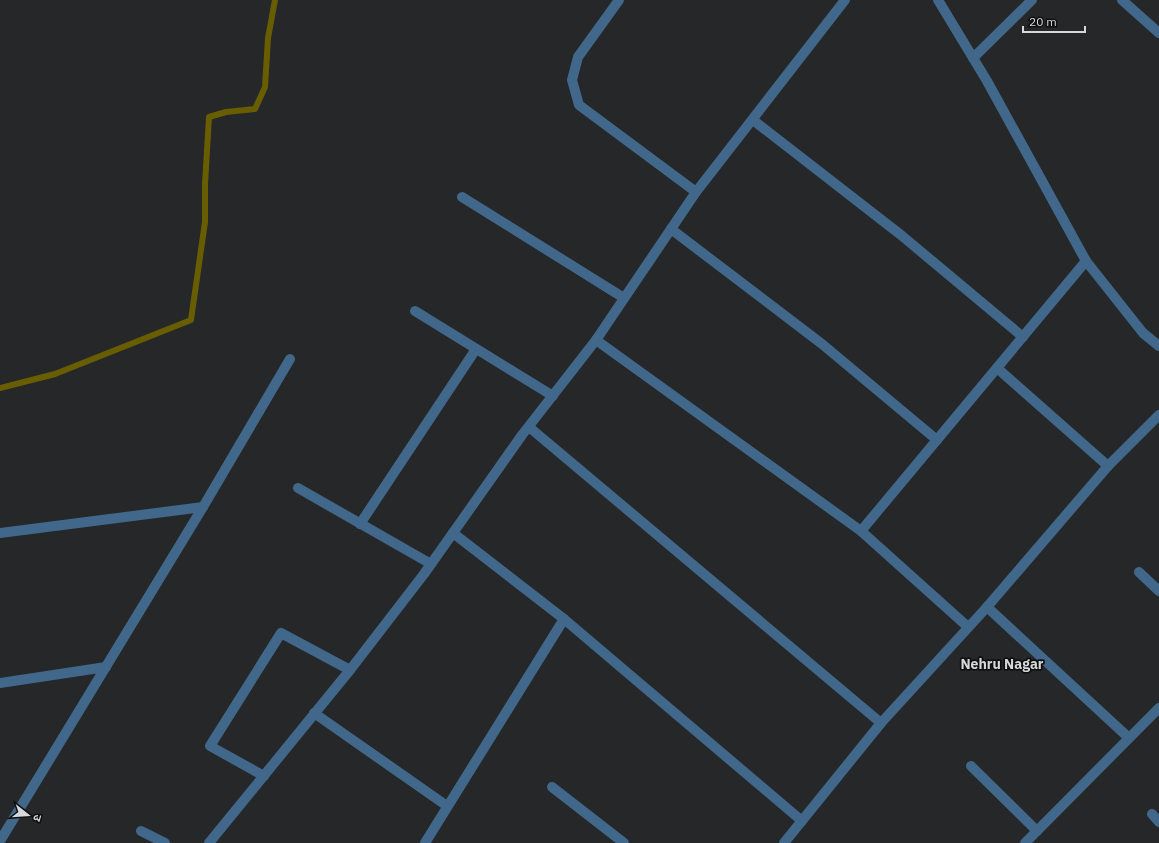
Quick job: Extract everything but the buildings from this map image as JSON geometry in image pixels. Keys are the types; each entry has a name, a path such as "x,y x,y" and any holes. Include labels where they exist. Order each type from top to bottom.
{"street":[{"path":"619,0 578,57 572,80 579,105 696,192"},
{"path":"209,843 350,670 432,564 529,427 596,340 696,192 845,0"},
{"path":"938,0 987,81 1086,261 1143,333 1159,346"},
{"path":"973,58 1032,0"},
{"path":"1122,0 1159,33"},
{"path":"753,120 900,236 1023,337"},
{"path":"462,196 624,298"},
{"path":"671,229 822,344 937,440"},
{"path":"861,531 1086,261"},
{"path":"415,311 553,396"},
{"path":"596,340 861,531 968,627"},
{"path":"360,524 476,349"},
{"path":"0,840 203,507 290,359"},
{"path":"996,368 1108,466"},
{"path":"784,843 881,723 987,607 1108,466 1159,415"},
{"path":"529,427 881,723"},
{"path":"298,488 432,564"},
{"path":"0,534 203,507"},
{"path":"453,533 564,619 802,821"},
{"path":"1139,572 1159,591"},
{"path":"987,607 1129,738"},
{"path":"425,843 564,619"},
{"path":"264,776 210,746 281,633 350,670"},
{"path":"0,683 106,667"},
{"path":"1025,843 1159,708"},
{"path":"314,713 447,806"},
{"path":"971,766 1037,831"},
{"path":"552,787 624,843"},
{"path":"1152,814 1159,822"},
{"path":"141,831 165,843"}],"waterway":[{"path":"0,388 55,374 191,320 205,222 205,184 209,117 226,112 255,109 265,87 268,38 275,0"}],"district":[{"name":"Nehru Nagar","path":"1002,664"}]}
